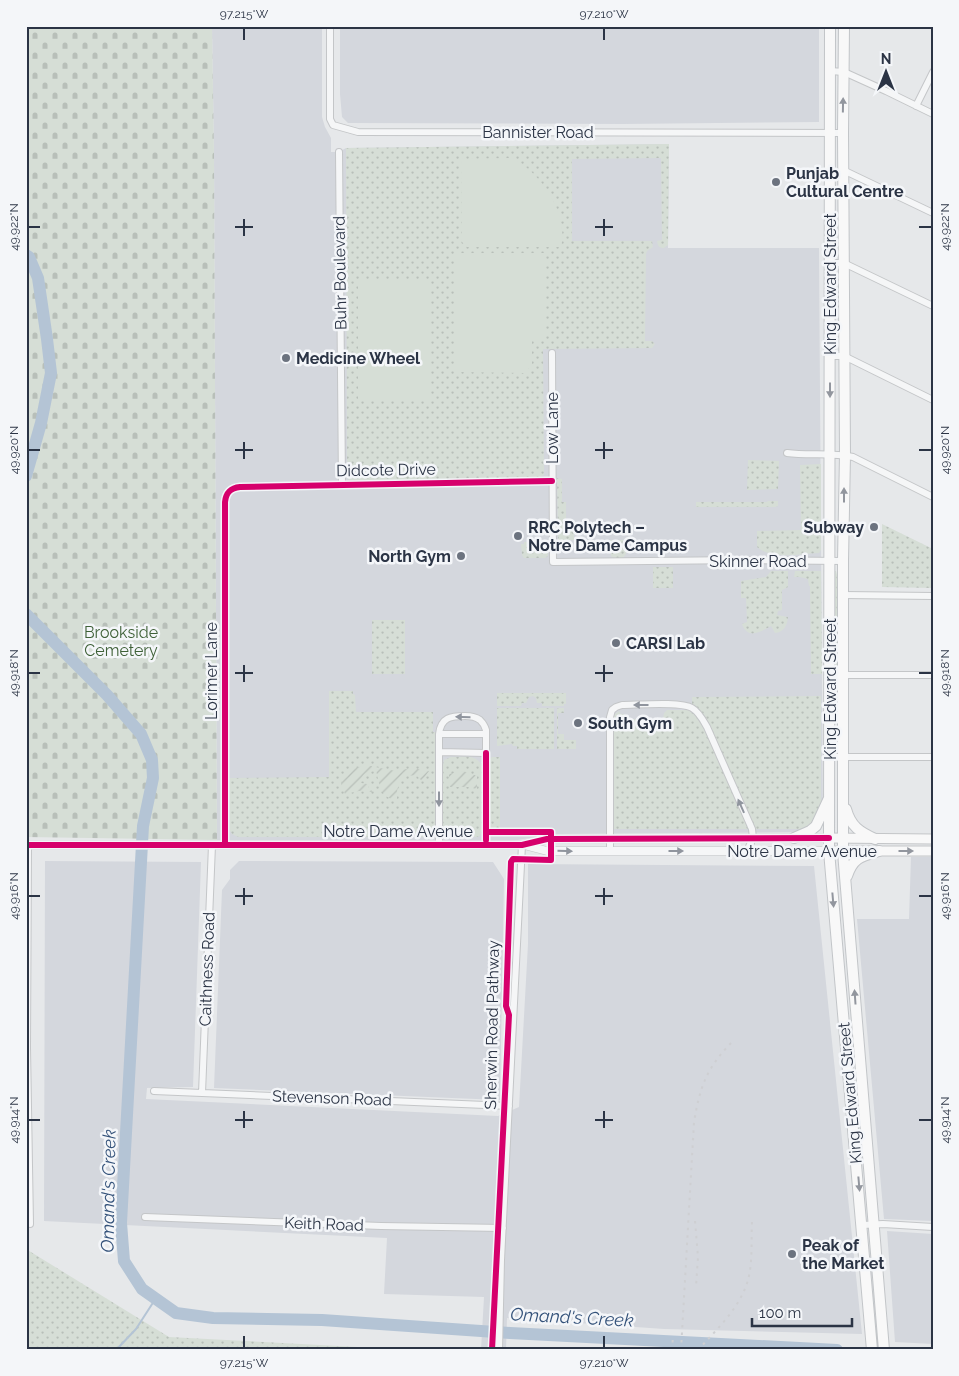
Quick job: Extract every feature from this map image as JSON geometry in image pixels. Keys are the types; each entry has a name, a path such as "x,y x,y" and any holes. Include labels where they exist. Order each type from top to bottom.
{"main road":[{"name":"King Edward Street","path":"830,26 829,852 872,1350"},
{"name":"King Edward Street","path":"844,26 843,852 884,1350"},
{"path":"794,838 810,831 816,826 830,795"},
{"path":"843,800 850,822 861,832 875,839"},
{"name":"Notre Dame Avenue","path":"829,838 933,839"},
{"path":"846,879 854,862 863,856 879,851"},
{"name":"Notre Dame Avenue","path":"829,852 933,851"},
{"path":"855,1141 868,1140"},
{"path":"868,1295 880,1294"}],"street":[{"name":"Bannister Road","path":"330,26 330,119 333,125 358,132 843,133"},
{"path":"830,71 844,72 933,114"},
{"path":"916,106 933,72"},
{"name":"Buhr Boulevard","path":"339,152 342,485"},
{"path":"843,170 933,213"},
{"path":"830,263 844,264 933,306"},
{"name":"Low Lane","path":"552,354 553,562"},
{"path":"830,356 844,356 933,400"},
{"path":"787,453 853,457 933,498"},
{"name":"Didcote Drive","path":"225,497 234,487 552,481"},
{"name":"Lorimer Lane","path":"224,845 225,497"},
{"name":"Skinner Road","path":"553,562 843,561"},
{"path":"843,595 933,596"},
{"path":"830,675 933,675"},
{"path":"610,851 610,717 612,710 622,705 670,705 690,707 702,718 752,829 753,838 747,851"},
{"path":"439,845 439,734 441,726 446,719 455,716 470,716 479,720 482,722 486,734 486,845"},
{"path":"439,734 486,734"},
{"path":"439,752 486,753"},
{"path":"830,757 933,757"},
{"path":"647,838 647,851"},
{"name":"Notre Dame Avenue","path":"27,845 522,845 547,839 829,838"},
{"path":"27,845 27,1048 30,1224"},
{"name":"Caithness Road","path":"202,1093 212,845"},
{"path":"499,1346 522,845"},
{"name":"Notre Dame Avenue","path":"522,845 547,851 829,852"},
{"name":"Stevenson Road","path":"154,1091 509,1106"},
{"name":"Keith Road","path":"145,1217 381,1226 503,1228"},
{"path":"862,1225 933,1227"}],"shaded area":[{"name":"RRC Polytech – Notre Dame Campus","path":"212,26 322,26 322,117 331,138 331,152 339,152 346,148 669,144 668,248 819,248 823,824 820,830 816,832 556,834 511,841 217,840"},
{"path":"340,26 819,26 819,122 623,124 348,123 342,117 340,94"},
{"path":"911,857 933,857 933,1221 884,1219 857,919 909,919"},
{"path":"45,861 201,862 193,1087 147,1088 146,1099 498,1116 519,1107 528,944 528,864 814,866 862,1334 664,1329 507,1318 506,1350 481,1350 484,1297 384,1294 387,1238 44,1221"},
{"path":"239,861 493,862 504,879 500,1100 214,1088 222,890 230,879 230,870"},
{"path":"887,1231 933,1234 933,1344 895,1342"}],"green space":[{"name":"Brookside Cemetery","path":"26,26 212,26 217,840 26,837"},
{"path":"669,144 668,245 664,248 659,246 657,241 662,240 661,158 572,159 572,241 652,241 653,247 646,254 645,341 652,341 655,344 652,348 543,349 544,475 540,477 361,483 352,482 347,478 346,148"},
{"path":"512,158 533,173 550,195 561,221 561,247 467,247 462,242 461,159"},
{"path":"456,253 546,253 546,340 532,340 532,365 524,373 456,372"},
{"path":"358,281 431,281 431,400 358,400"},
{"path":"748,460 779,461 778,489 747,490"},
{"path":"821,464 821,550 819,553 778,555 770,554 757,547 757,531 801,530 800,465"},
{"path":"557,478 562,479 562,502 566,502 566,531 574,531 574,540 558,540"},
{"path":"778,501 778,506 696,507 696,502"},
{"path":"882,524 933,549 933,588 882,587"},
{"path":"610,540 626,540 626,554 623,558 611,556"},
{"path":"524,542 548,542 548,556 545,558 524,558 521,544 524,544"},
{"path":"653,567 673,567 673,588 653,588"},
{"path":"771,571 788,571 788,587 782,590 782,610 778,611 777,615 788,617 787,623 783,630 775,633 771,626 759,632 748,632 742,624 747,622 746,598 741,598 741,581 766,577"},
{"path":"795,571 821,571 822,674 811,674 810,586 808,579 794,577"},
{"path":"834,571 836,571 837,575 839,671 834,662"},
{"path":"372,620 405,620 405,674 372,674"},
{"path":"329,691 353,691 356,712 433,712 433,732 435,732 435,830 433,835 428,837 238,837 232,834 230,831 229,778 329,777"},
{"path":"497,693 566,693 566,704 564,706 542,706 542,703 537,703 536,698 533,696 529,697 526,703 522,703 521,706 497,706"},
{"path":"821,696 821,823 815,829 614,829 614,715 619,711 621,714 624,714 624,719 663,719 664,713 667,710 688,710 692,713 692,697"},
{"path":"497,708 554,708 554,749 517,749 517,746 512,744 497,746"},
{"path":"558,708 564,708 564,713 558,713 558,734 564,734 564,740 576,740 576,749 557,749"},
{"path":"451,757 474,758 478,760 483,769 483,828 478,837 449,837 443,834 443,765 444,760"},
{"path":"492,757 500,757 500,830 490,830 490,759"},
{"path":"372,766 374,771 364,774 361,783 367,784 372,792 359,791 345,794 341,784 345,776 354,769"},
{"path":"375,767 396,771 412,768 429,771 422,781 416,775 400,779 397,801 386,796 383,792"},
{"path":"463,771 477,776 477,789 450,787 449,774"},
{"path":"26,1249 169,1337 414,1350 26,1350"}],"waterway":[{"name":"Omand's Creek","path":"26,255 29,257 38,278 51,373 41,423 26,476"},
{"name":"Omand's Creek","path":"26,614 107,695 141,734 152,760 153,778 143,826 121,1223 124,1261 142,1289 176,1313 213,1318 322,1320 510,1333 837,1350"},
{"path":"116,1350 136,1329 156,1298"}],"railway":[{"path":"681,1350 694,1122 705,1079 722,1052 731,1043"},
{"path":"695,1221 698,1257 696,1286"},
{"path":"698,1350 734,1309 744,1290 751,1265 752,1221"},
{"path":"672,1350 673,1336"}],"cycle path":[{"path":"225,845 225,502 229,491 240,487 552,481"},
{"path":"486,753 486,840"},
{"name":"Sherwin Road Pathway","path":"490,832 551,832 551,860 513,859 511,862 506,1006 509,1015 492,1350"},
{"path":"26,845 522,845 547,839 829,838"}],"place":[{"name":"Punjab Cultural Centre","path":"776,182"},
{"name":"Medicine Wheel","path":"286,358"},
{"name":"Subway","path":"874,527"},
{"name":"RRC Polytech – Notre Dame Campus","path":"518,536"},
{"name":"North Gym","path":"461,556"},
{"name":"CARSI Lab","path":"616,643"},
{"name":"South Gym","path":"578,723"},
{"name":"Peak of the Market","path":"792,1254"}]}
